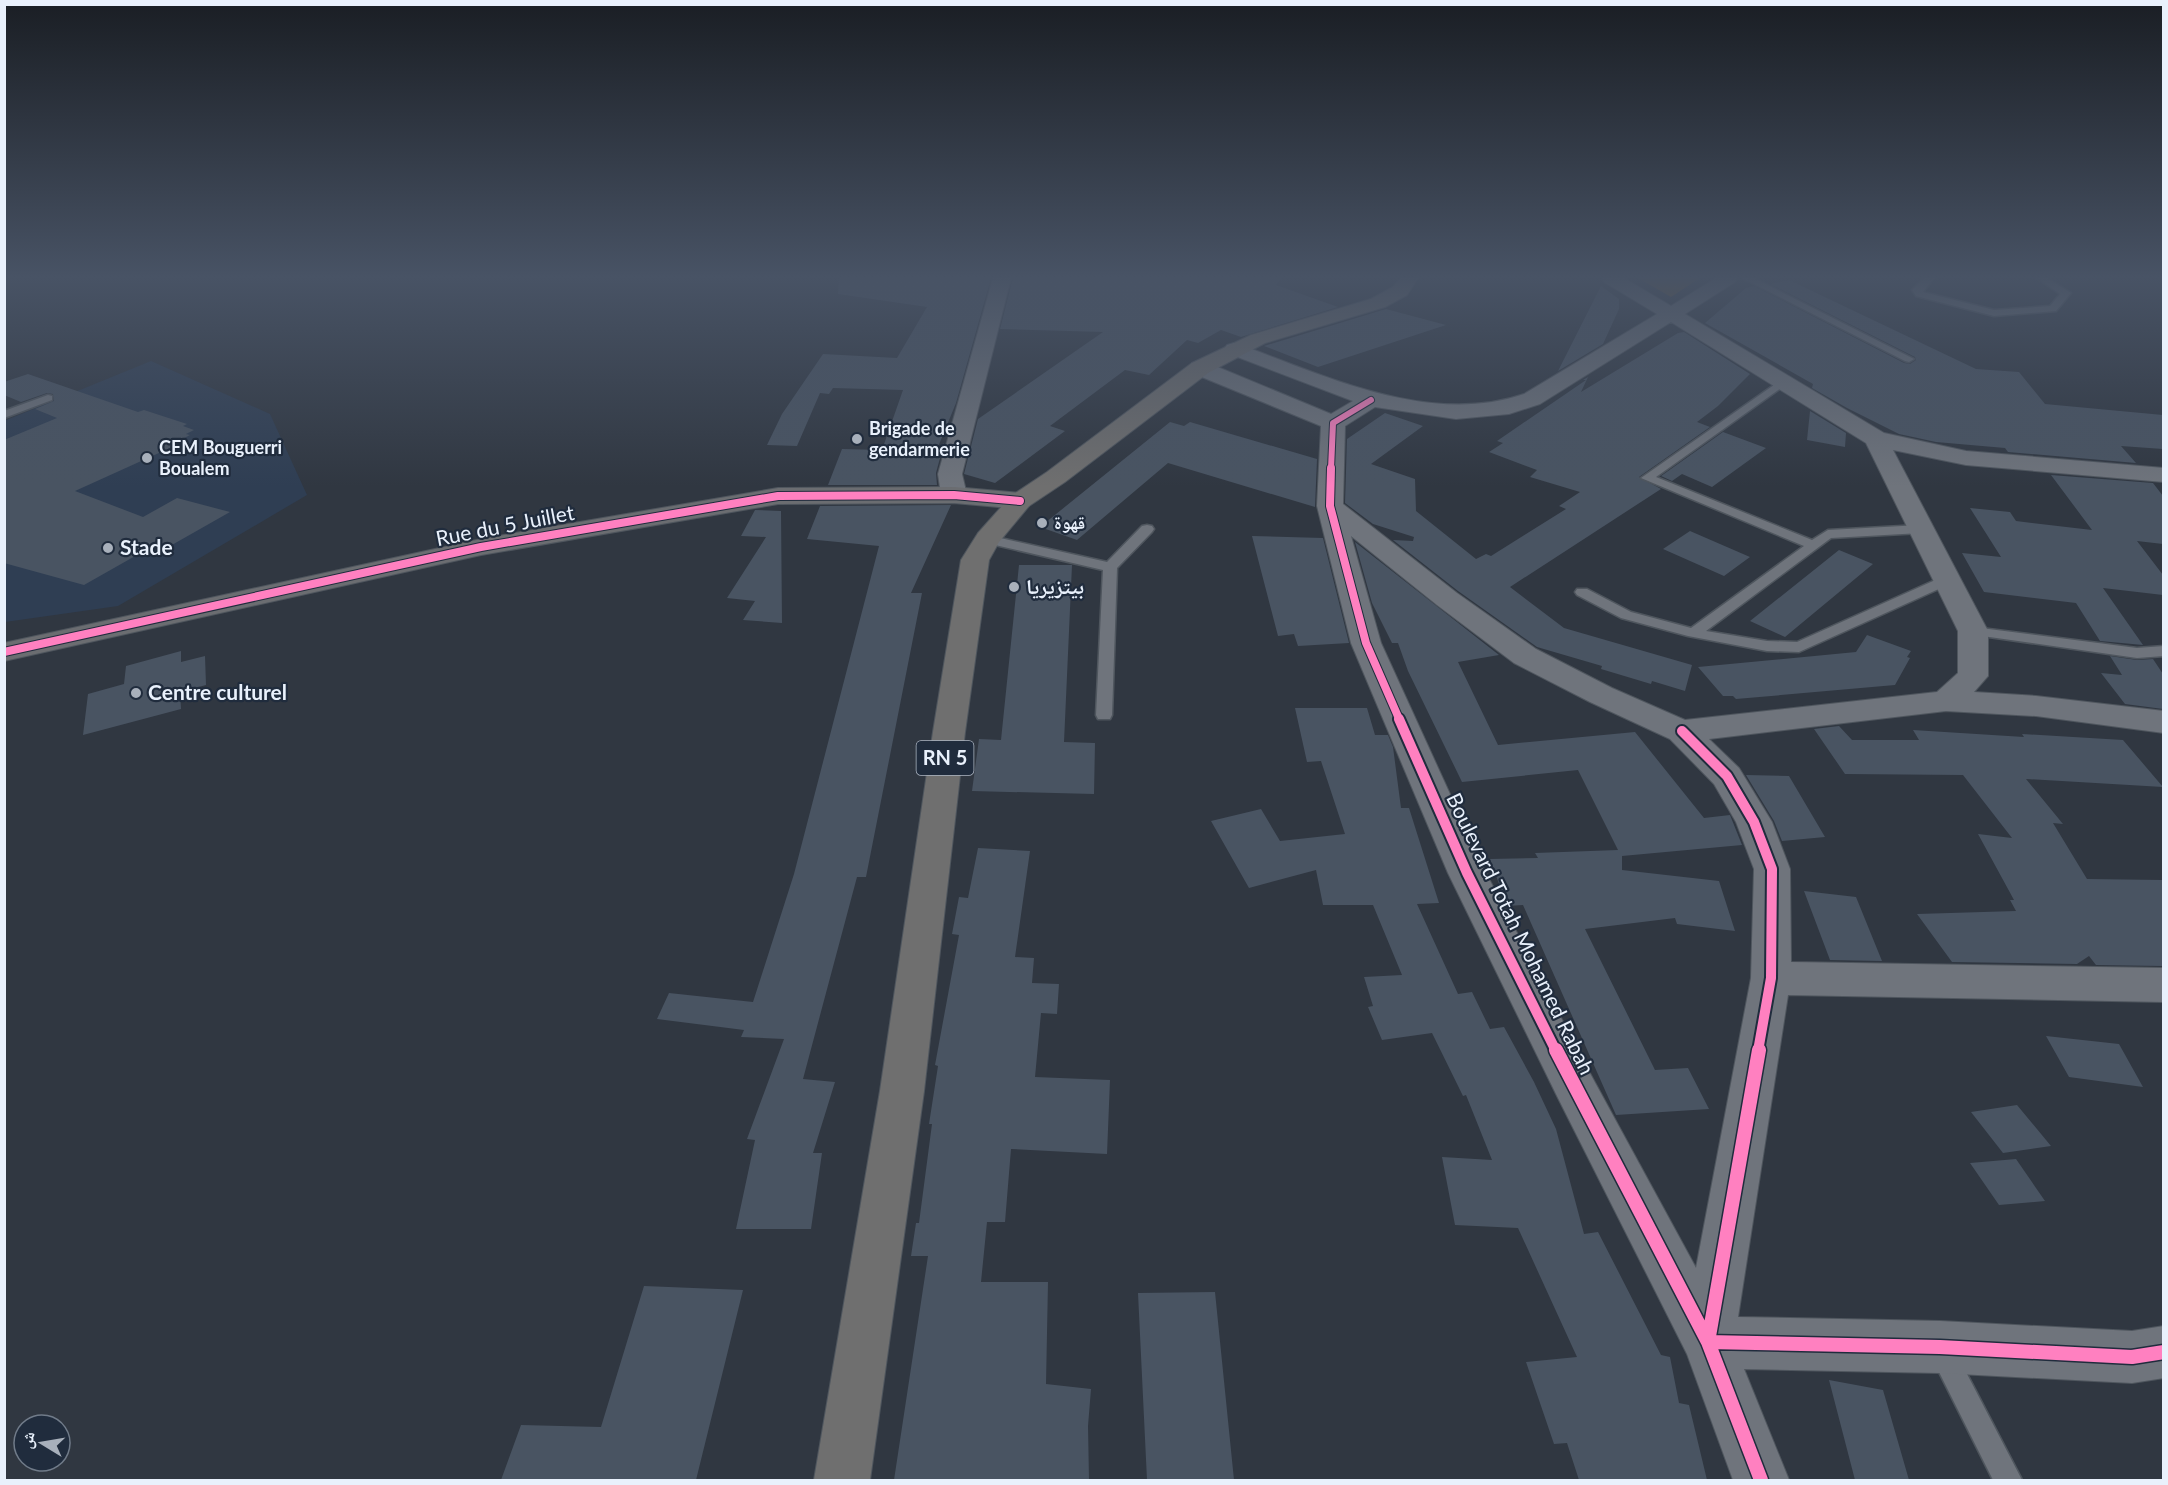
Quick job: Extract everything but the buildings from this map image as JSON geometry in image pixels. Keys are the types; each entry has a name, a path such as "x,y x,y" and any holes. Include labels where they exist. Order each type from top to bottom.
{"main road":[{"name":"RN 5","path":"843,1480 902,1091 947,744 975,561 987,539 1020,501 1056,477 1200,368 1238,347"}],"street":[{"path":"954,495 950,474 984,347"},
{"path":"1234,349 1371,400 1456,412 1509,407 1532,399 1617,347"},
{"path":"1727,347 1876,439 1966,458 2163,475"},
{"path":"1200,368 1333,423 1371,400"},
{"name":"Boulevard Totah Mohamed Rabah","path":"1333,423 1330,506 1366,643 1467,873 1576,1090 1708,1342 1761,1480"},
{"path":"1876,439 1973,631 1973,676 1946,701"},
{"name":"Rue du 5 Juillet","path":"4,652 481,547 778,496 954,495 1020,501"},
{"path":"1330,506 1447,599 1525,656 1601,695 1682,731 1727,776 1754,822 1772,869 1771,978 1708,1342 1940,1347 2132,1357 2163,1352"},
{"path":"1682,731 1946,701 2036,706 2163,722"},
{"path":"1771,978 2163,986"}],"lane":[{"path":"1886,347 1909,359"},
{"path":"1784,381 1647,478 1814,545"},
{"path":"4,415 48,398"},
{"path":"1104,715 1110,567 1147,529"},
{"path":"1693,633 1828,534 1921,529"},
{"path":"987,539 1110,567"},
{"path":"1582,592 1626,615 1693,633 1767,646 1799,647 1947,580"},
{"path":"1973,631 2137,653 2163,651"},
{"path":"1940,1347 2008,1480"}],"shaded area":[{"name":"CEM Bouguerri Boualem","path":"151,361 270,414 307,495 118,606 5,622 4,421"}],"cycle path":[{"path":"1371,400 1333,423 1330,506 1366,643 1467,873 1571,1080 1708,1342 1761,1480"},
{"path":"4,652 481,547 778,496 954,495 1020,501"},
{"path":"1682,731 1727,776 1754,822 1772,869 1771,978 1708,1342 1940,1347 2132,1357 2164,1352"}],"place":[{"name":"Brigade de gendarmerie","path":"857,439"},
{"name":"CEM Bouguerri Boualem","path":"147,458"},
{"name":"قهوة","path":"1042,523"},
{"name":"Stade","path":"108,548"},
{"name":"بيتزيريا","path":"1014,587"},
{"name":"Centre culturel","path":"136,693"}]}
